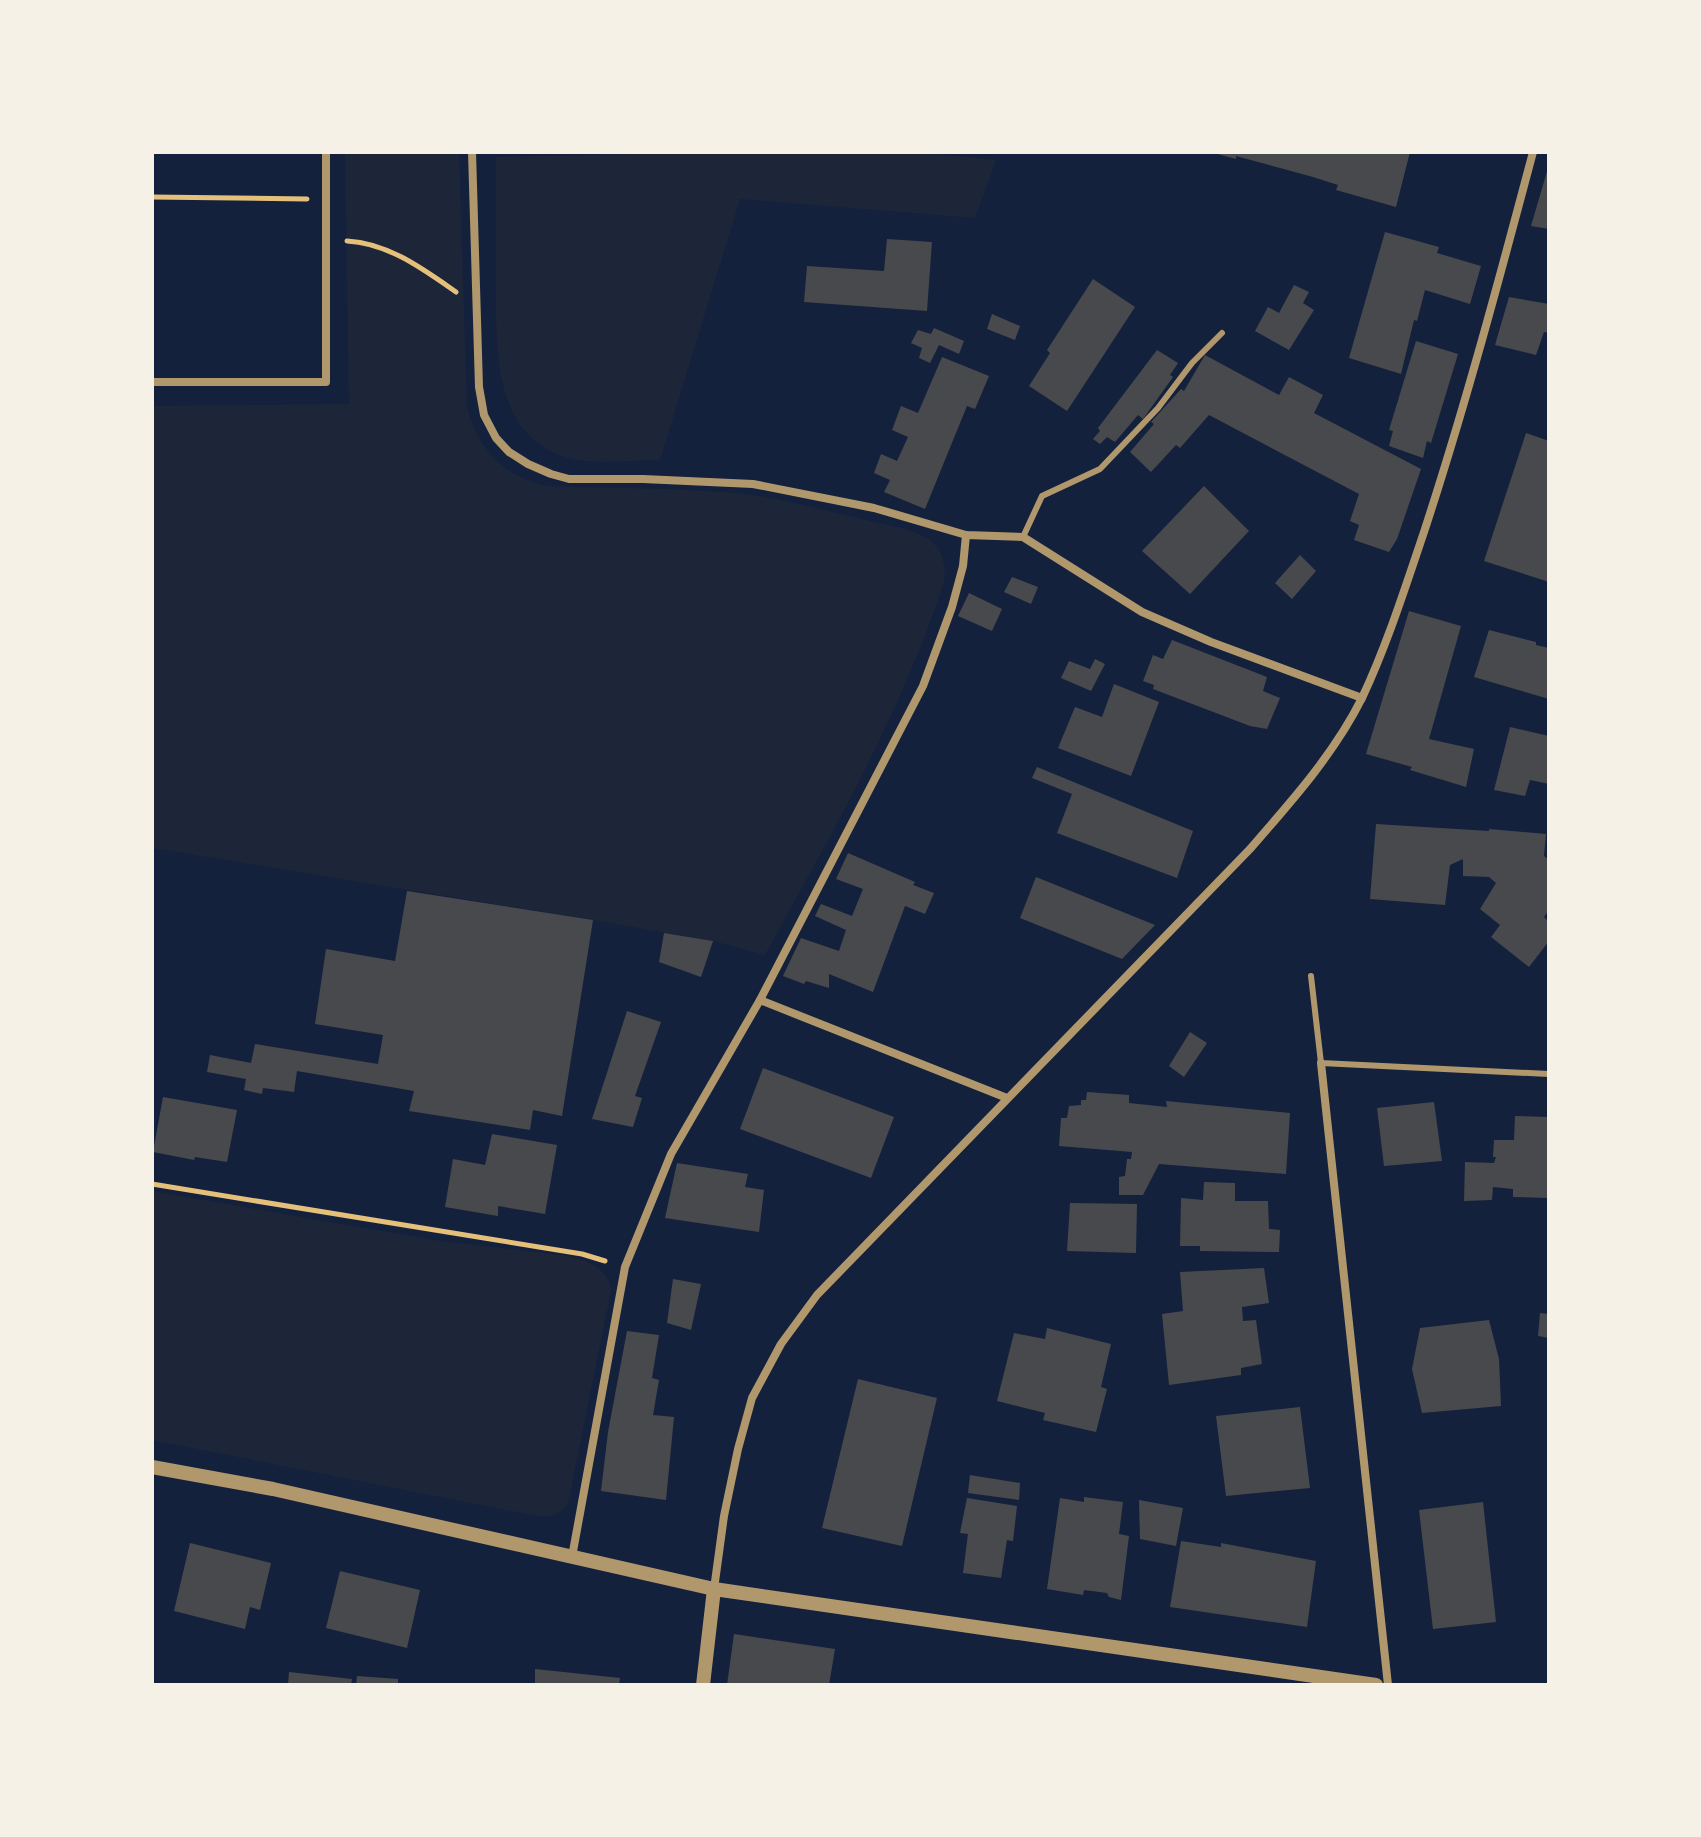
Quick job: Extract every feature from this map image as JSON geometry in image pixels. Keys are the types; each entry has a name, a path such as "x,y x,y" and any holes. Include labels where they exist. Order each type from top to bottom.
{"street":[{"path":"152,382 326,382 326,152"},
{"path":"472,152 479,387 484,415 496,438 509,452 528,464 569,479 753,484 874,508 966,535 1023,537 1142,612 1211,642 1362,698"},
{"path":"703,1685 724,1516 738,1449 752,1398 781,1344 817,1295 1250,849 1335,743 1362,698 1394,619 1451,449 1533,152"},
{"path":"572,1557 625,1267 671,1154 760,1000 923,686 952,607 963,566 966,535"},
{"path":"760,1000 1007,1098"},
{"path":"1321,1063 1388,1685"},
{"path":"152,1467 273,1489 714,1589 1376,1685"}],"lane":[{"path":"1023,537 1042,496 1100,469 1158,408 1192,363 1222,333"},
{"path":"1311,976 1321,1063 1549,1074"}],"path":[{"path":"152,197 297,199"},
{"path":"326,240 362,242 391,252 420,268 477,308"},
{"path":"152,1184 582,1254 625,1267"}],"shaded area":[{"path":"345,152 459,152 467,405 482,443 510,471 535,483 550,486 668,489 767,497 909,530 932,542 940,552 944,582 907,679 864,772 765,955 713,941 593,920 152,848 152,406 349,404"},
{"path":"914,152 996,160 975,218 740,199 660,460 594,462 557,454 534,440 518,421 507,398 501,373 496,318 496,157"},
{"path":"152,1191 434,1240 561,1255 586,1261 600,1269 611,1291 565,1507 555,1514 537,1516 152,1440"}],"building":[{"path":"1210,152 1410,152 1396,207 1336,190 1338,185 1313,177"},
{"path":"1549,168 1549,229 1531,226"},
{"path":"1385,232 1439,247 1437,253 1481,266 1470,304 1425,290 1401,374 1349,358"},
{"path":"887,239 932,242 927,311 804,302 807,266 884,271"},
{"path":"1093,279 1135,307 1067,411 1029,386 1050,353 1047,350"},
{"path":"1294,285 1309,292 1303,303 1314,310 1289,350 1255,331 1268,307 1279,313"},
{"path":"1509,297 1549,304 1549,333 1544,332 1536,355 1495,345"},
{"path":"992,314 1020,326 1015,340 987,329"},
{"path":"934,328 964,341 959,354 939,345 930,363 919,358 922,348 911,343 918,330 931,334"},
{"path":"1416,341 1458,354 1431,443 1427,441 1423,458 1389,446 1393,431 1389,430"},
{"path":"1157,350 1178,363 1170,375 1173,377 1143,419 1138,415 1115,442 1107,437 1100,444 1093,439 1100,431 1098,428"},
{"path":"1205,355 1279,395 1289,377 1323,395 1314,413 1421,469 1397,539 1389,552 1354,540 1359,525 1350,521 1359,494 1209,415 1180,448 1176,445 1151,472 1130,452 1154,424 1151,422 1181,389 1184,391"},
{"path":"942,357 989,376 975,409 967,406 925,509 884,492 890,480 874,473 881,454 897,461 908,437 892,430 901,406 918,413"},
{"path":"1526,433 1549,441 1549,582 1484,561"},
{"path":"1204,486 1249,531 1190,594 1142,551"},
{"path":"1300,555 1316,571 1292,599 1275,583"},
{"path":"1012,577 1038,587 1031,604 1004,592"},
{"path":"969,593 1002,609 992,631 958,616"},
{"path":"1409,611 1461,626 1429,739 1474,749 1466,787 1366,754"},
{"path":"1489,630 1549,648 1549,699 1474,677"},
{"path":"1172,640 1267,677 1263,691 1280,698 1267,729 1250,726 1153,689 1154,685 1143,681 1153,655 1163,659"},
{"path":"1095,659 1105,664 1091,691 1061,678 1069,661 1090,669"},
{"path":"1114,684 1159,702 1131,776 1058,748 1075,707 1102,717"},
{"path":"1510,727 1549,736 1549,784 1530,780 1525,796 1494,790"},
{"path":"1037,767 1193,831 1177,878 1057,833 1072,794 1032,778"},
{"path":"1376,824 1546,834 1544,856 1549,860 1549,910 1544,917 1549,922 1549,941 1529,967 1491,937 1500,925 1480,909 1496,883 1489,877 1463,876 1463,859 1450,865 1445,905 1370,899"},
{"path":"848,853 934,893 925,914 905,906 873,992 829,974 829,988 806,981 804,984 783,976 801,938 839,951 846,930 815,916 821,904 852,916 863,889 836,879"},
{"path":"1036,877 1155,925 1122,959 1020,918"},
{"path":"407,891 593,920 562,1116 533,1110 530,1130 409,1111 414,1091 297,1071 294,1092 263,1088 262,1094 244,1090 246,1079 207,1072 210,1055 251,1063 255,1044 378,1064 383,1035 315,1024 326,949 395,961"},
{"path":"664,933 713,941 701,977 659,962"},
{"path":"627,1011 661,1022 635,1096 642,1098 633,1127 592,1119"},
{"path":"1190,1032 1207,1043 1184,1077 1169,1066"},
{"path":"763,1068 894,1117 871,1178 740,1129"},
{"path":"1087,1092 1129,1095 1129,1103 1167,1107 1166,1101 1290,1113 1286,1174 1159,1164 1143,1195 1119,1195 1119,1177 1125,1176 1127,1159 1131,1159 1132,1152 1059,1146 1061,1118 1067,1118 1069,1106 1081,1105 1081,1100 1086,1100"},
{"path":"163,1097 237,1110 227,1162 195,1157 194,1160 153,1152"},
{"path":"1434,1102 1442,1161 1384,1166 1377,1108"},
{"path":"1515,1116 1549,1117 1549,1198 1513,1197 1513,1189 1493,1187 1492,1200 1464,1201 1465,1162 1494,1163 1494,1140 1514,1140"},
{"path":"492,1134 557,1145 545,1214 498,1206 498,1216 445,1207 453,1159 485,1165"},
{"path":"677,1163 748,1174 745,1187 764,1190 759,1232 665,1218"},
{"path":"1204,1182 1235,1183 1235,1201 1268,1201 1269,1229 1280,1230 1279,1252 1200,1251 1200,1246 1180,1246 1181,1198 1203,1200"},
{"path":"1070,1203 1137,1204 1136,1253 1067,1251"},
{"path":"1264,1268 1269,1303 1242,1307 1243,1321 1256,1320 1262,1364 1241,1368 1241,1375 1169,1385 1162,1314 1183,1311 1180,1272"},
{"path":"673,1279 701,1284 691,1330 667,1323"},
{"path":"1540,1313 1549,1314 1549,1338 1538,1336"},
{"path":"1489,1320 1499,1359 1501,1406 1422,1413 1412,1369 1420,1328"},
{"path":"1047,1328 1111,1344 1101,1387 1107,1389 1096,1432 1043,1420 1045,1413 997,1401 1014,1333 1045,1339"},
{"path":"627,1331 659,1335 652,1378 659,1380 653,1415 674,1417 666,1500 601,1491 608,1432"},
{"path":"858,1379 937,1398 902,1546 822,1528"},
{"path":"1300,1407 1310,1488 1226,1496 1216,1416"},
{"path":"970,1475 1020,1483 1019,1500 968,1493"},
{"path":"1084,1497 1123,1502 1119,1534 1129,1536 1121,1600 1109,1597 1107,1593 1084,1590 1083,1595 1047,1589 1060,1498 1084,1502"},
{"path":"967,1498 1017,1506 1013,1541 1007,1540 1001,1578 963,1573 968,1534 960,1533"},
{"path":"1139,1500 1183,1508 1176,1546 1140,1539"},
{"path":"1483,1502 1496,1622 1433,1629 1419,1510"},
{"path":"1181,1541 1221,1547 1221,1543 1316,1561 1307,1627 1170,1607"},
{"path":"190,1543 271,1563 260,1610 250,1607 245,1629 174,1611"},
{"path":"340,1571 420,1590 407,1648 326,1628"},
{"path":"734,1634 835,1649 829,1685 727,1685"},
{"path":"535,1669 620,1678 619,1685 535,1685"},
{"path":"289,1672 352,1679 351,1685 288,1685"},
{"path":"357,1676 398,1679 398,1685 356,1685"}]}
